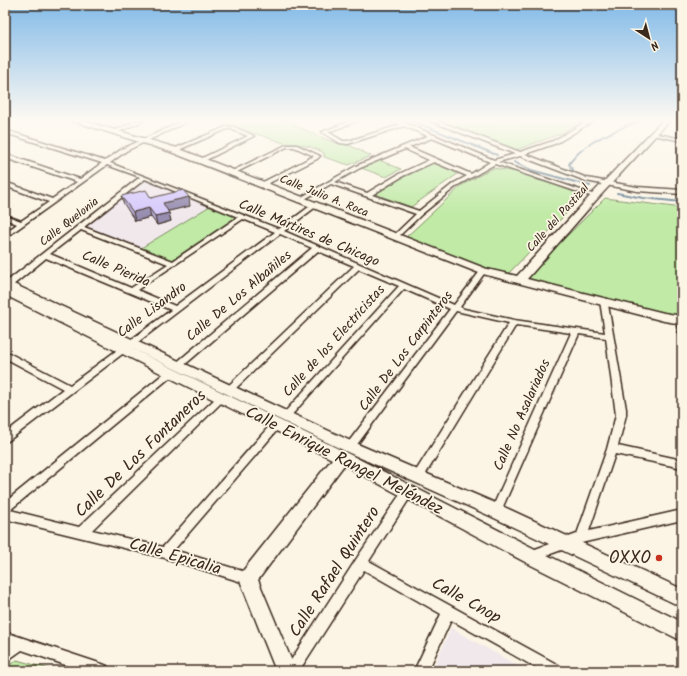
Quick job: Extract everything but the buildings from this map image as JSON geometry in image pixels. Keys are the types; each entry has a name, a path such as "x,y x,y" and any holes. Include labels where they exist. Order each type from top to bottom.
{"street":[{"name":"Calle Mártires de Chicago","path":"69,152 144,177 280,232 454,308 472,314 514,322 609,336"},
{"path":"5,236 122,152"},
{"name":"Calle Julio A. Roca","path":"178,152 301,199 395,238 483,271 664,317 681,325"},
{"path":"202,160 220,152"},
{"path":"233,172 274,152"},
{"path":"263,184 317,156 309,152"},
{"path":"301,199 358,167 394,152"},
{"path":"414,152 470,175"},
{"path":"469,152 494,162 595,196"},
{"path":"514,152 580,177 607,184 637,189 682,192"},
{"path":"395,238 420,213 446,191 470,175 494,162 502,161 527,152"},
{"name":"Calle del Pastizal","path":"519,281 595,196 638,152"},
{"path":"5,156 80,181"},
{"path":"368,195 401,175 433,160"},
{"name":"Calle Quelonia","path":"6,286 144,177"},
{"path":"330,182 420,213"},
{"path":"5,184 52,201"},
{"name":"Calle Lisandro","path":"7,434 70,389 316,205"},
{"path":"5,217 22,224"},
{"path":"133,290 243,217"},
{"path":"80,228 173,263"},
{"name":"Calle De Los Albañiles","path":"5,508 175,369 317,248"},
{"name":"Calle Pierida","path":"46,254 176,309"},
{"name":"Calle De Los Fontaneros","path":"82,532 358,266"},
{"name":"Calle De Los Carpinteros","path":"346,452 483,271"},
{"name":"Calle Enrique Rangel Meléndez","path":"6,286 346,452 418,477 496,511 682,598"},
{"name":"Calle de los Electricistas","path":"165,553 281,420 403,286"},
{"path":"581,538 612,449 621,412 604,301"},
{"path":"418,477 514,322"},
{"name":"Calle No Asalariados","path":"496,511 576,331"},
{"path":"5,354 70,389"},
{"path":"612,449 682,464"},
{"path":"286,671 248,578 346,452"},
{"name":"Calle Enrique Rangel Meléndez","path":"346,452 407,493 682,632"},
{"name":"Calle Rafael Quintero","path":"291,671 407,493"},
{"name":"Calle Epicalia","path":"5,514 165,553 248,578"},
{"path":"531,556 581,538 681,517"},
{"name":"Calle Cnop","path":"361,562 555,671"},
{"path":"421,671 449,611"},
{"path":"5,638 102,671"},
{"path":"5,655 21,643"}],"shaded area":[{"path":"143,179 210,206 141,248 84,227"},
{"path":"451,628 527,671 432,671"}],"green space":[{"path":"321,152 362,152 371,156 349,165 324,157 324,153"},
{"path":"379,160 401,169 386,177 361,168"},
{"path":"433,163 459,173 411,207 375,194 402,178"},
{"path":"493,168 524,173 537,180 558,185 583,196 507,275 482,268 405,238 462,185"},
{"path":"605,198 682,208 682,317 524,279"},
{"path":"210,206 236,217 172,260 141,248"},
{"path":"17,660 56,671 5,671 5,668"}],"waterway":[{"path":"488,152 497,155"},
{"path":"575,173 569,164 580,152"},
{"path":"514,162 531,170 590,186"},
{"path":"617,193 643,198 682,202"}],"place":[{"name":"OXXO","path":"659,558"}]}
